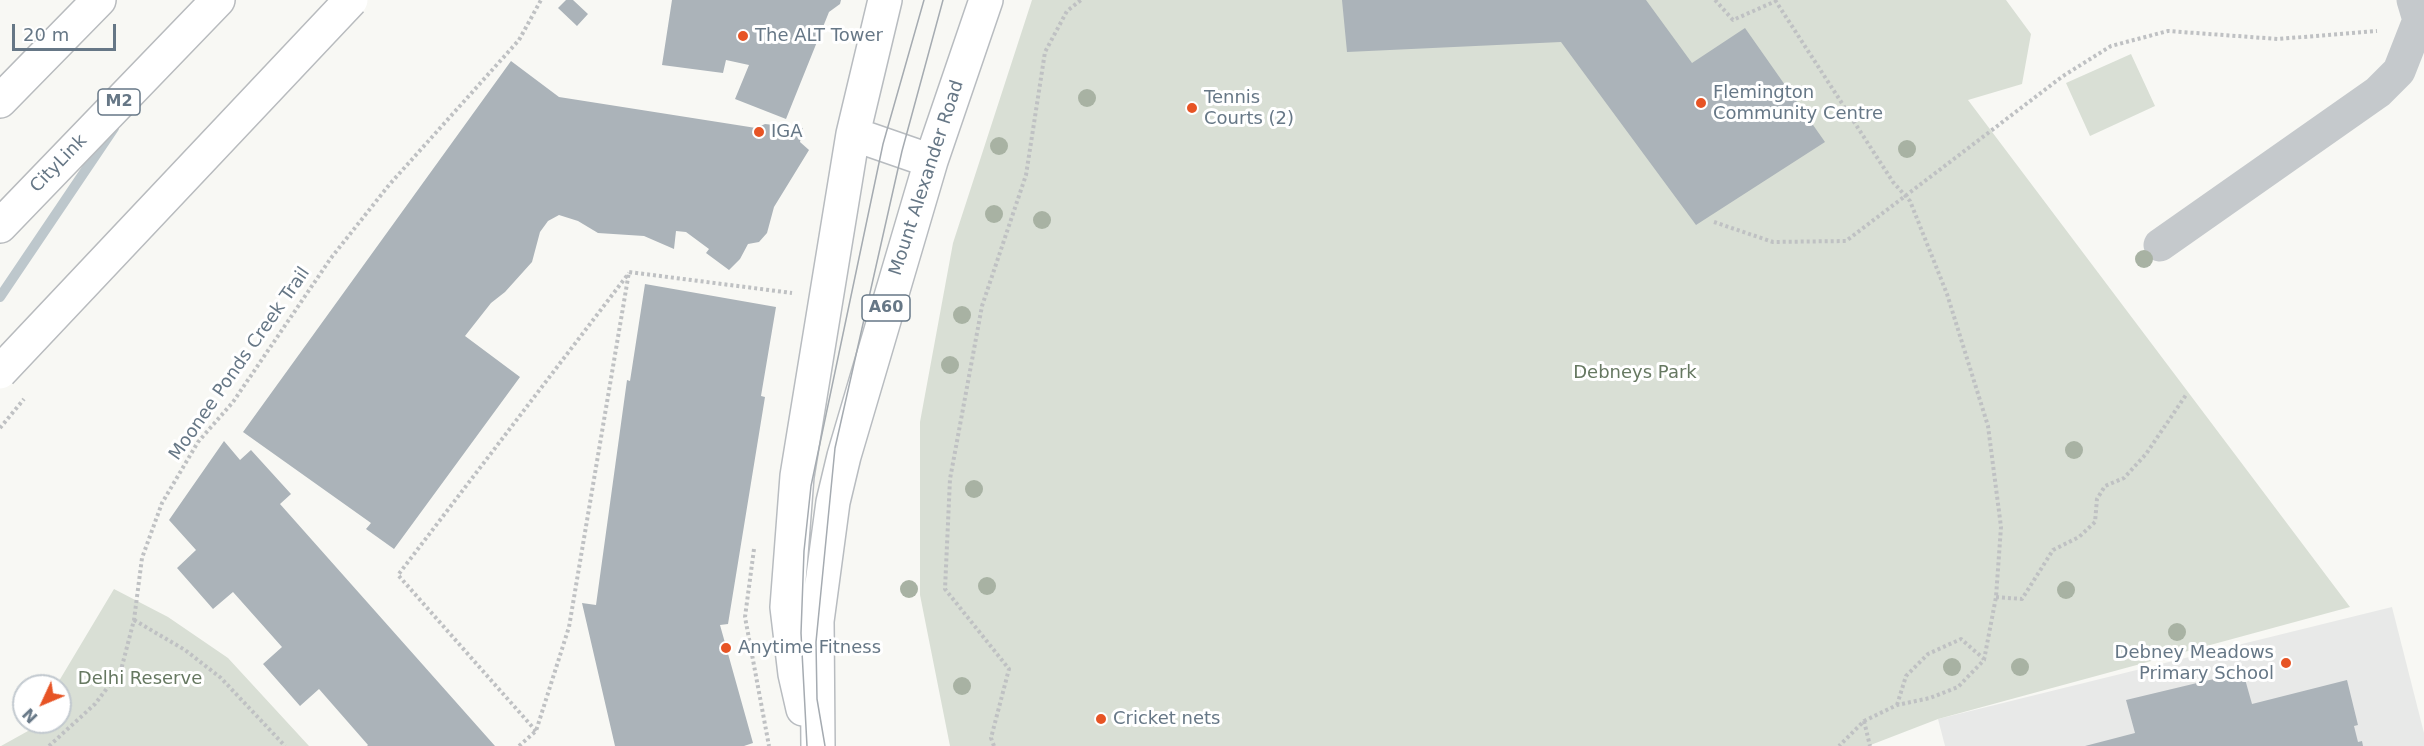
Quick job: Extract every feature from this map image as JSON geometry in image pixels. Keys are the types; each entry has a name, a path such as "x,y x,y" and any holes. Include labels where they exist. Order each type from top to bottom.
{"main road":[{"path":"0,101 99,0"},
{"name":"CityLink","path":"10,215 218,0"},
{"path":"0,372 351,0"},
{"path":"812,746 795,674 787,606 796,476 854,134 885,0"},
{"name":"Mount Alexander Road","path":"818,746 817,621 833,502 855,412 931,161 986,0"},
{"path":"854,134 931,161"}],"lane":[{"path":"2160,244 2378,92 2399,70 2416,10"}],"path":[{"name":"Moonee Ponds Creek Trail","path":"49,746 95,704 121,670 134,620 142,558 162,503 198,442 233,402 331,258 389,185 519,40 541,0"},
{"path":"993,746 991,738 1009,669 945,589 950,479 982,306 1026,175 1045,52 1067,10 1081,0"},
{"path":"1715,0 1733,20 1776,1 1893,182 1906,196 1947,294 1988,426 2001,527 1996,597 1984,660 1958,687 1930,698 1897,705 1864,721 1837,746"},
{"path":"1714,222 1773,242 1846,241 2063,76 2111,46 2168,31 2278,39 2375,32 2416,10"},
{"path":"629,272 796,293"},
{"path":"536,731 398,575 629,272"},
{"path":"519,746 536,731 569,627 629,272"},
{"path":"1996,597 2022,598 2053,550 2079,537 2095,522 2097,499 2105,486 2124,478 2146,454 2186,395"},
{"path":"134,620 185,650 221,678 285,746"},
{"path":"1897,705 1906,676 1928,654 1961,639 1984,660"},
{"path":"1864,721 1870,746"}],"shaded area":[{"name":"Debney Meadows Primary School","path":"2392,607 2424,733 2424,746 1945,746 1938,719"}],"green space":[{"name":"Debneys Park","path":"1032,0 2006,0 2031,34 2022,84 1968,100 2350,607 1938,719 1868,746 950,746 920,595 920,422 953,243"},
{"path":"2131,54 2155,106 2090,136 2066,83"},
{"name":"Delhi Reserve","path":"114,589 168,617 228,658 309,746 1,746 23,734 72,734 72,674 63,674"}],"building":[{"path":"566,0 573,0 588,14 577,26 558,8"},
{"name":"The ALT Tower","path":"672,0 841,0 840,4 829,12 786,119 735,99 749,65 726,60 723,73 662,65"},
{"name":"Flemington Community Centre","path":"1342,0 1646,0 1692,63 1745,28 1825,142 1696,225 1561,42 1347,52"},
{"path":"511,61 559,97 756,128 765,124 803,128 800,142 809,150 774,207 767,233 759,242 748,244 740,259 729,270 706,253 709,249 686,232 676,231 674,249 644,236 598,233 578,221 559,215 548,221 540,232 532,262 505,292 491,303 465,336 520,377 394,549 366,529 371,523 243,432"},
{"path":"645,284 776,307 761,396 765,397 728,624 720,625 753,743 744,746 615,746 582,603 596,605 627,380 630,381"},
{"path":"224,441 240,460 251,450 291,494 280,504 495,746 367,746 319,689 300,706 263,664 282,647 233,592 213,609 177,568 196,550 169,520"},
{"path":"2243,672 2252,704 2347,680 2358,725 2354,726 2358,742 2362,741 2363,746 2085,746 2135,733 2126,700"}],"waterway":[{"path":"0,297 114,128"}],"tram line":[{"path":"807,746 801,633 804,551 811,486 883,144 924,0"},
{"path":"825,746 817,699 816,642 835,448 902,151 943,0"}],"place":[{"name":"The ALT Tower","path":"743,36"},
{"name":"Flemington Community Centre","path":"1701,103"},
{"name":"Tennis Courts (2)","path":"1192,108"},
{"name":"IGA","path":"759,132"},
{"name":"Anytime Fitness","path":"726,648"},
{"name":"Debney Meadows Primary School","path":"2286,663"},
{"name":"Cricket nets","path":"1101,719"}]}
